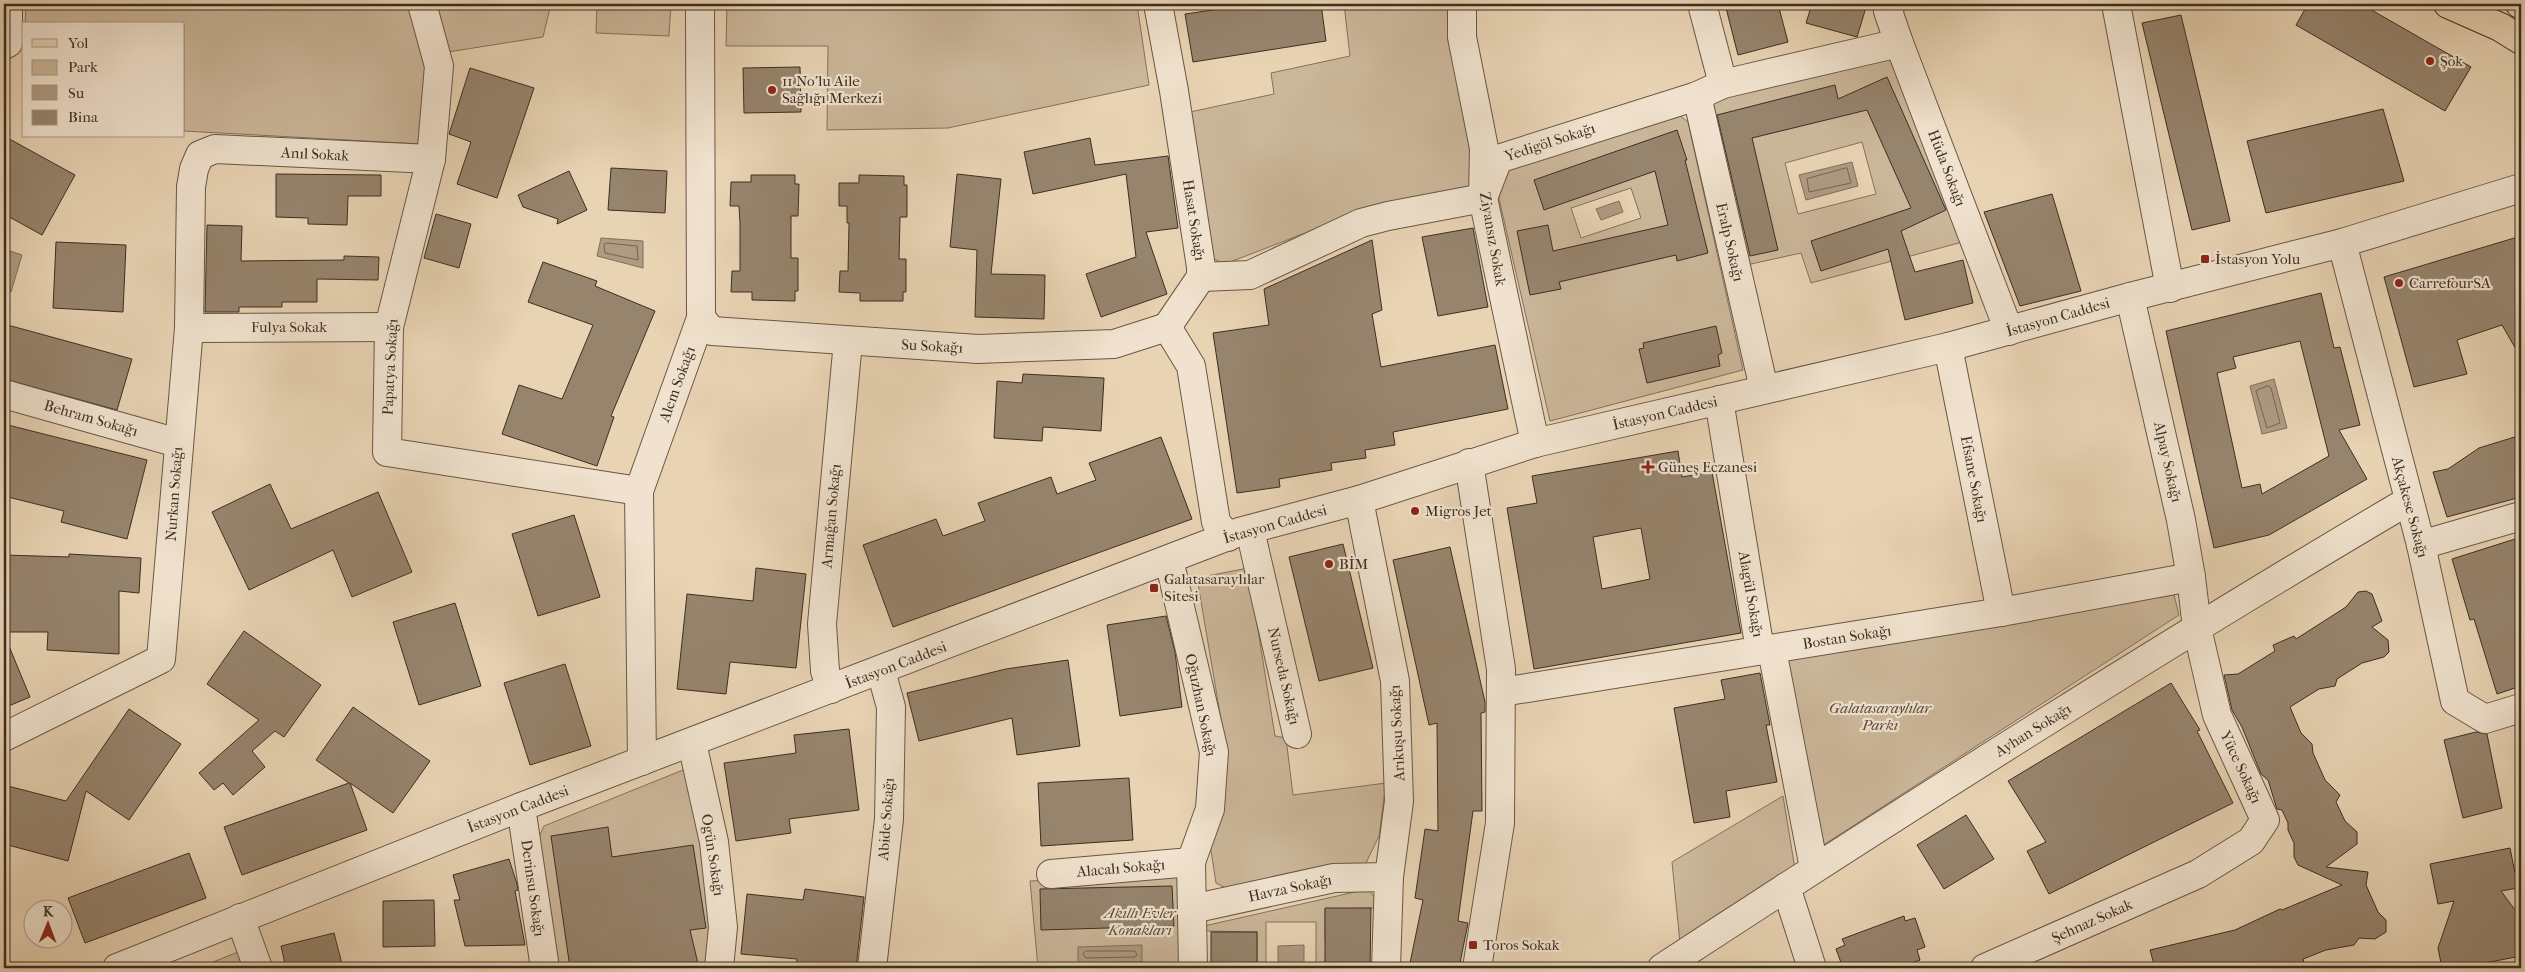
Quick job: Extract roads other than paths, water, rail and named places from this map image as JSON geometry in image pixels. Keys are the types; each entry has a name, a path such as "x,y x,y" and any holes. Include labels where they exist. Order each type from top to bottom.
{"main road":[{"path":"2448,4 2510,33 2521,46"}],"street":[{"path":"4,45 8,43 8,4"},
{"name":"Papatya Sokağı","path":"422,4 439,66 431,159 389,327 387,452 639,491"},
{"name":"Alem Sokağı","path":"642,761 639,491 701,318 700,4"},
{"name":"Hasat Sokağı","path":"1158,4 1174,91 1201,267 1201,277 1167,327"},
{"name":"Ziyansız Sokak","path":"1462,4 1462,37 1484,148 1483,198 1535,443"},
{"path":"1702,4 1723,84"},
{"name":"Hüda Sokağı","path":"1891,4 1888,11 1899,43 2009,331"},
{"path":"2116,4 2170,288"},
{"name":"Yedigöl Sokağı","path":"1483,198 1498,159 1697,96 1723,84 1899,43"},
{"name":"Eralp Sokağı","path":"1697,96 1764,389"},
{"name":"Anıl Sokak","path":"200,155 215,149 431,159"},
{"name":"Nurkan Sokağı","path":"4,737 161,659 189,328 191,187 194,169 200,155"},
{"path":"2473,203 2500,186 2521,168"},
{"path":"2473,203 2521,188"},
{"path":"1201,277 1250,275 1361,223 1483,198"},
{"name":"İstasyon Caddesi","path":"117,968 521,807 832,690 1239,533 1359,500 1535,443 1948,347 2130,296 2170,288 2342,243 2473,203"},
{"name":"Akçakese Sokağı","path":"2342,243 2421,545 2455,701 2485,719 2521,708"},
{"name":"Alpay Sokağı","path":"2130,296 2181,520 2191,577 2197,628"},
{"name":"Su Sokağı","path":"701,318 712,332 978,349 1114,344 1167,327"},
{"name":"Fulya Sokak","path":"189,328 389,327"},
{"path":"1167,327 1191,366 1216,522 1239,533"},
{"name":"Armağan Sokağı","path":"832,690 825,671 822,624 848,341"},
{"name":"Efsane Sokağı","path":"1948,347 2001,612"},
{"name":"Behram Sokağı","path":"4,394 178,443"},
{"name":"Alagül Sokağı","path":"1719,400 1759,644 1772,650 1814,868"},
{"path":"1469,463 1501,669 1502,692 1500,823 1477,968"},
{"name":"Arıkuşu Sokağı","path":"1359,500 1395,681 1400,802 1389,877 1386,968"},
{"name":"Ayhan Sokağı","path":"1662,968 1814,868 2197,628 2408,501"},
{"path":"2421,545 2521,516"},
{"name":"Nurseda Sokağı","path":"1239,533 1297,734"},
{"name":"Oğuzhan Sokağı","path":"1169,560 1214,752 1210,809 1191,862 1193,968"},
{"name":"Bostan Sokağı","path":"1502,692 2001,612 2191,577"},
{"name":"Yüce Sokağı","path":"2197,628 2217,716 2266,820 2251,841 2198,874"},
{"name":"Abide Sokağı","path":"872,968 889,819 891,707 881,671"},
{"name":"Ogün Sokağı","path":"692,743 714,842 723,927 719,968"},
{"name":"Derinsu Sokağı","path":"521,807 545,968"},
{"name":"Alacalı Sokağı","path":"1051,874 1191,862"},
{"name":"Şehnaz Sokak","path":"1985,968 2198,874"},
{"name":"Havza Sokağı","path":"1192,909 1334,878 1389,877"},
{"path":"1786,887 1812,968"},
{"path":"240,918 258,968"}],"water":[{"path":"1852,162 1858,186 1806,200 1799,175"},
{"path":"1619,201 1623,212 1601,220 1596,209"},
{"path":"601,238 643,241 643,268 597,256"},
{"path":"4,249 22,255 11,292 4,290"},
{"path":"2274,379 2287,428 2262,434 2250,386"},
{"path":"1142,945 1142,962 1078,963 1078,947"},
{"path":"1304,945 1304,968 1278,968 1278,946"}],"place":[{"name":"Şok","path":"2430,61"},
{"name":"11 No'lu Aile Sağlığı Merkezi","path":"772,90"},
{"name":"İstasyon Yolu","path":"2205,259"},
{"name":"CarrefourSA","path":"2399,283"},
{"name":"Güneş Eczanesi","path":"1648,467"},
{"name":"Migros Jet","path":"1415,511"},
{"name":"BİM","path":"1329,564"},
{"name":"Galatasaraylılar Sitesi","path":"1154,588"},
{"name":"Toros Sokak","path":"1473,945"}],"park label":[{"name":"Galatasaraylılar Parkı","path":"1880,716"},
{"name":"Akıllı Evler Konakları","path":"1140,922"}]}
